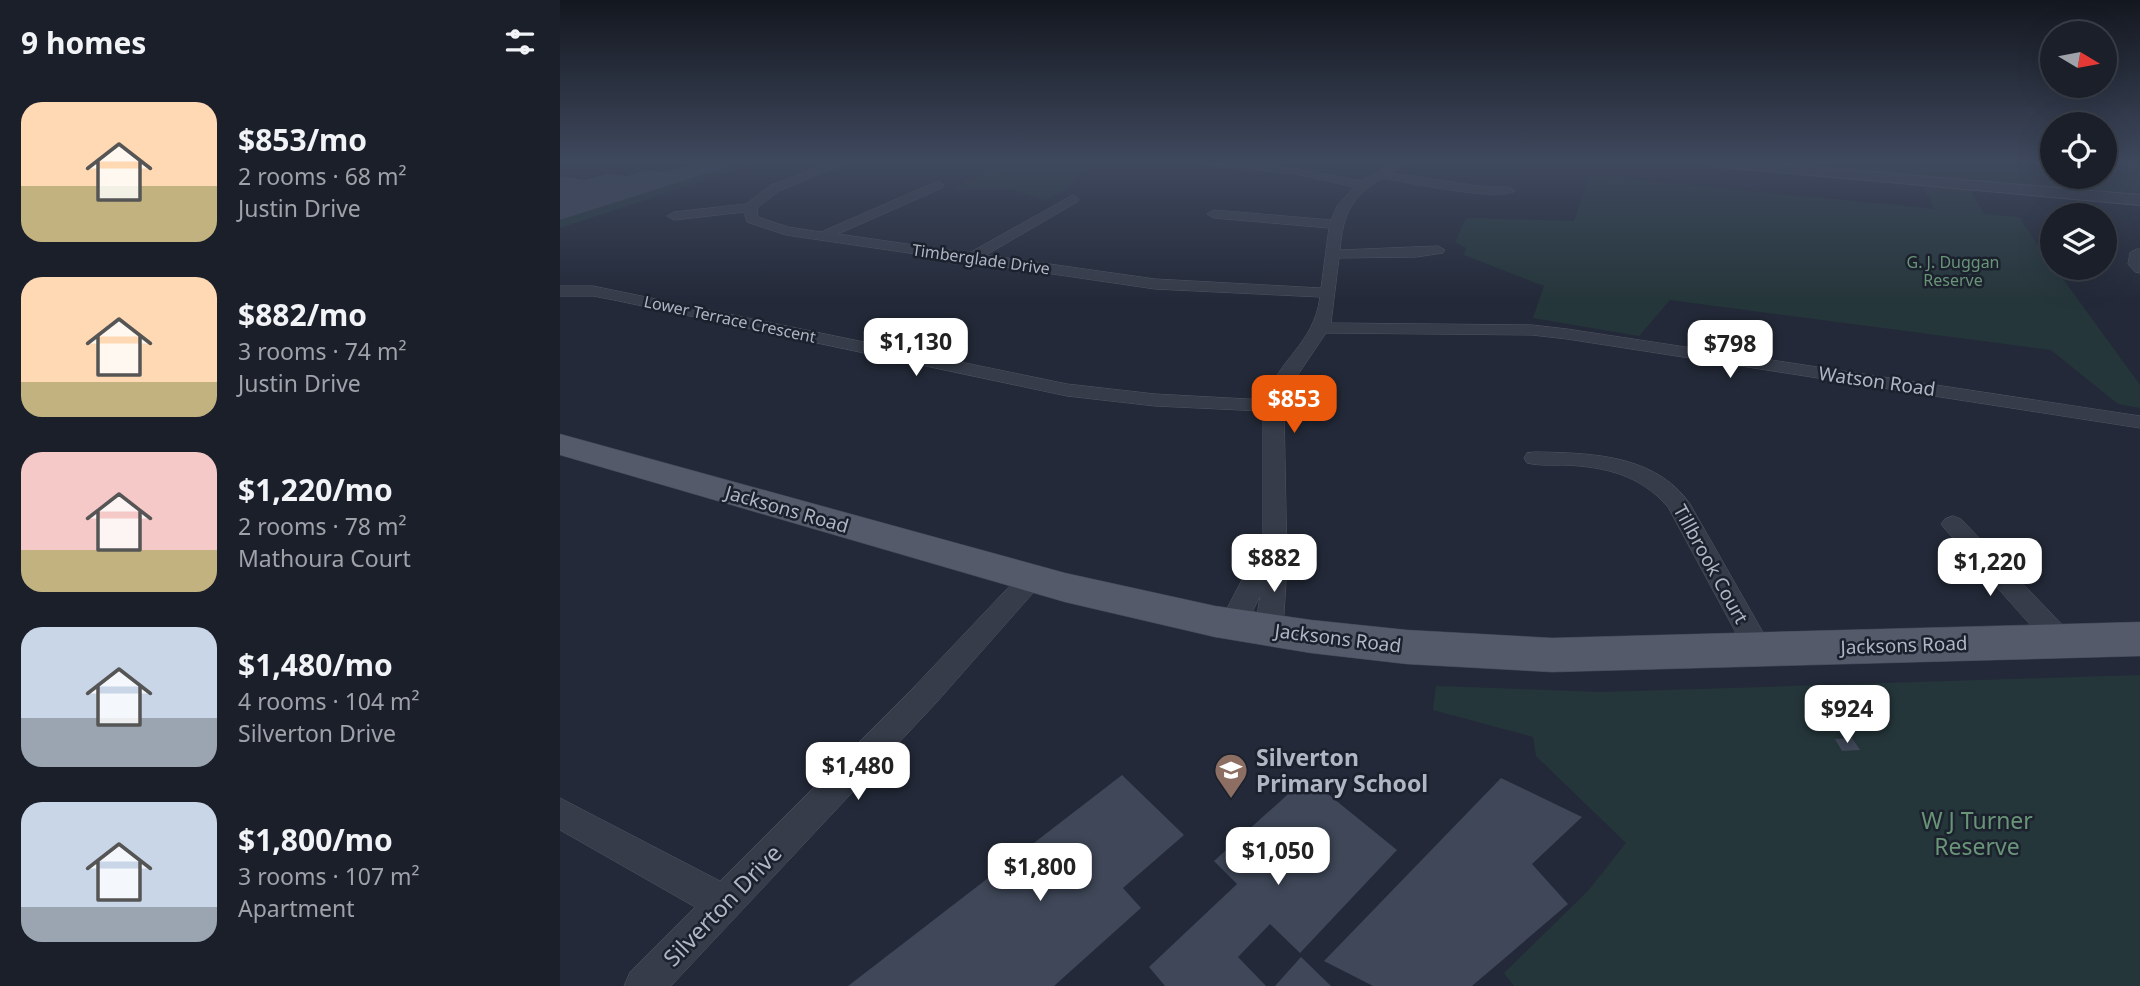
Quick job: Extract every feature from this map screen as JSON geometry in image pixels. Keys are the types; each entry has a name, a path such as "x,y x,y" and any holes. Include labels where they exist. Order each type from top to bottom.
{"main road":[{"name":"Jacksons Road","path":"560,444 1031,579 1122,602 1251,627 1463,653 1552,655 2140,639"}],"street":[{"path":"674,216 741,208"},
{"name":"Timberglade Drive","path":"750,208 752,219 786,232 1155,284 1328,293"},
{"path":"823,236 886,208"},
{"path":"971,258 1057,208"},
{"path":"1251,627 1275,568 1273,406 1300,354 1322,328 1342,208"},
{"path":"1214,214 1338,225"},
{"path":"1334,254 1416,253 1438,250"},
{"path":"2137,253 2135,264 2140,269"},
{"name":"Lower Terrace Crescent","path":"560,291 593,291 614,295 1066,390 1177,401 1273,406"},
{"name":"Watson Road","path":"1322,328 1532,330 1567,334 2140,422"},
{"name":"Tillbrook Court","path":"1535,458 1618,464 1663,485 1678,504 1759,650"},
{"path":"1953,524 2061,640"},
{"path":"1251,627 1273,542"},
{"name":"Silverton Drive","path":"644,986 925,695 1031,579"},
{"path":"560,813 724,903"}],"green space":[{"path":"597,208 621,208 560,228 560,220"},
{"name":"G. J. Duggan Reserve","path":"1579,208 1981,208 1984,214 2019,217 2040,248 2040,280 2064,280 2140,385 2140,408 2118,404 2051,350 1670,300 1639,336 1533,318 1544,286 1464,255 1466,248 1455,242 1466,218 1574,221"},
{"name":"W J Turner Reserve","path":"2140,675 2140,986 1514,986 1504,973 1588,891 1626,843 1536,756 1533,737 1433,710 1436,686 1602,692"}],"building":[{"path":"560,208 598,208 560,220"},
{"path":"1852,738 1860,750 1842,751 1835,739"},
{"path":"1122,775 1184,835 1123,888 1141,908 1054,986 848,986"},
{"path":"1307,777 1397,850 1300,953 1270,924 1238,957 1266,986 1165,986 1149,967 1237,884 1214,861"},
{"path":"1501,778 1582,817 1532,864 1568,904 1472,986 1373,986 1324,961"},
{"path":"1301,957 1331,986 1275,986"}],"place":[{"name":"Silverton Primary School","path":"1231,800"}]}
